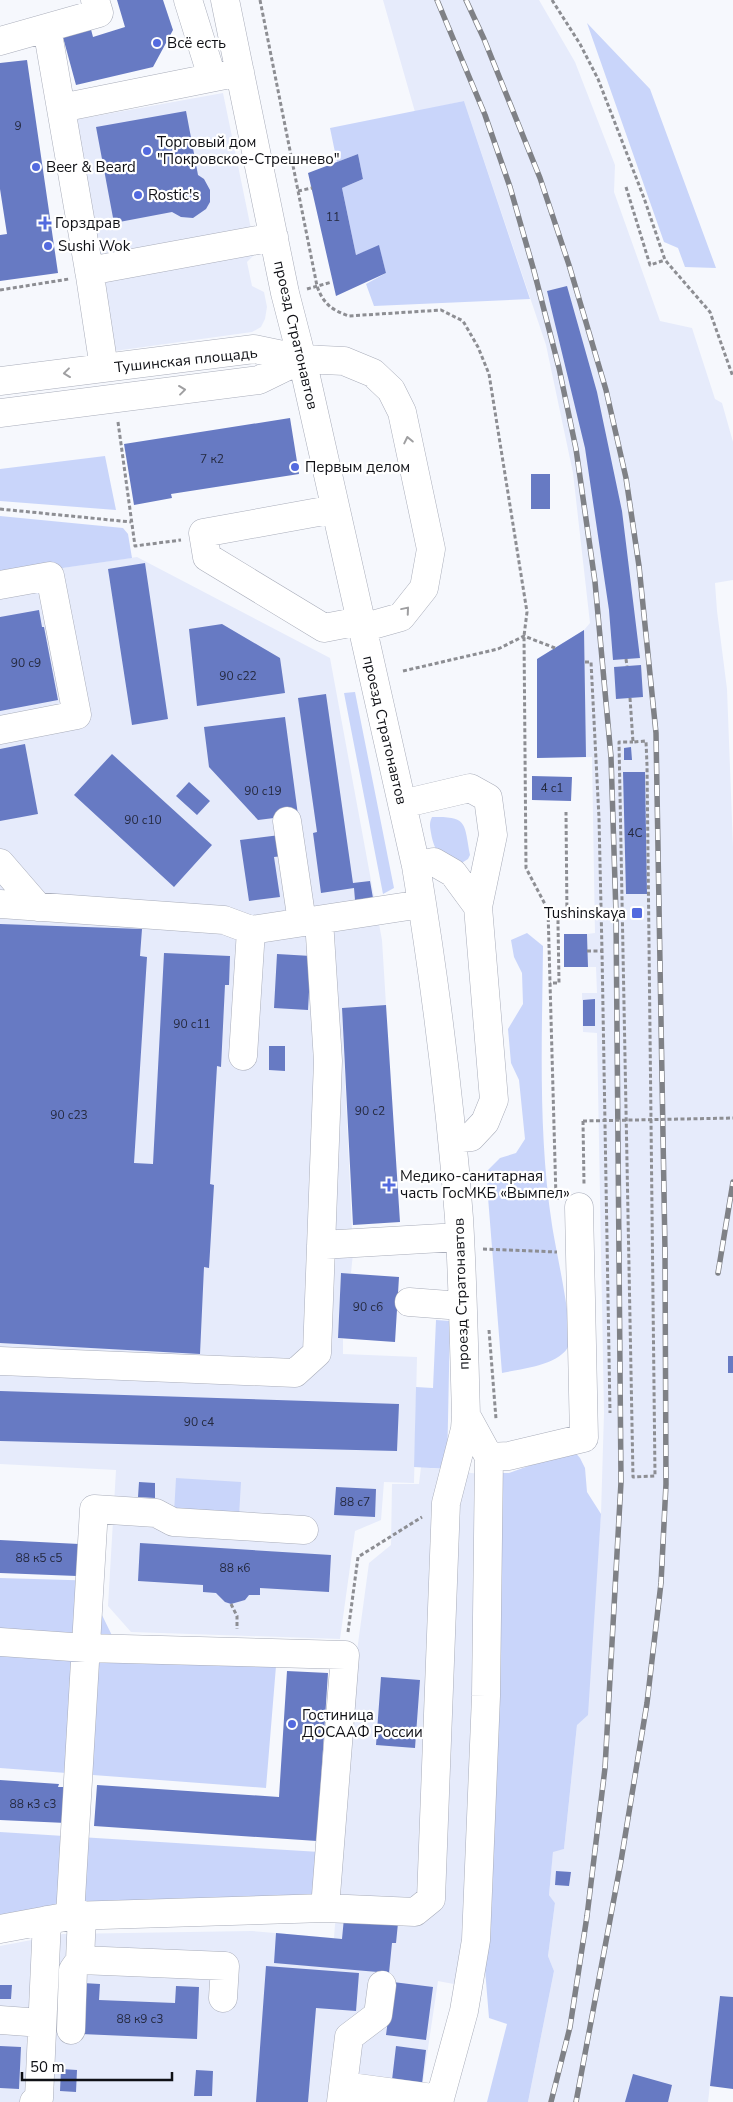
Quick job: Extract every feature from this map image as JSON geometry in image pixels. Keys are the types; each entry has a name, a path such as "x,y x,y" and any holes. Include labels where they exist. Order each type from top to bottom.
{"street":[{"path":"0,41 99,13 95,0"},
{"path":"188,0 212,77"},
{"name":"проезд Стратонавтов","path":"0,1929 66,1917 325,1908 416,1912 431,1899 446,1502 465,1429 462,1306 471,1243 452,1139 416,866 302,359 285,294 225,0"},
{"path":"47,28 104,368"},
{"path":"61,108 240,72"},
{"path":"89,273 274,237"},
{"name":"Тушинская площадь","path":"0,381 254,350 302,359"},
{"path":"302,359 344,361 373,373 391,390 402,412 431,549 424,588 401,617 324,628 207,557 203,533 335,509"},
{"name":"Тушинская площадь","path":"0,413 259,380 302,359"},
{"path":"0,585 50,576 77,715 0,730"},
{"path":"402,804 470,788 488,798 493,835 478,907 494,1100 485,1122 471,1137 452,1139"},
{"path":"0,1361 295,1373 317,1353 328,1061 311,921 287,821"},
{"path":"416,866 434,862 454,873 478,907"},
{"path":"0,863 38,907"},
{"path":"0,904 224,920 251,930 422,904"},
{"path":"243,1056 251,930"},
{"path":"490,1457 509,1456 584,1438 580,1253 573,1197"},
{"path":"321,1245 471,1243"},
{"path":"410,1302 462,1306"},
{"path":"382,1985 378,2015 349,2037 342,2094 440,2100 464,2011 476,1940 486,1696 490,1457 466,1415"},
{"path":"34,2102 39,2098 42,2023 66,1917 86,1648 94,1509 156,1513 174,1522 304,1530"},
{"path":"0,1642 86,1648 345,1655 325,1908"},
{"path":"66,1917 80,1960 74,1970 71,2030"},
{"path":"80,1960 225,1966 224,1998"},
{"path":"0,2020 42,2023"}],"path":[{"path":"260,0 317,286 322,300 335,311 349,316 441,310 463,321 478,347 489,374 527,612 524,636 526,868 548,910 550,983 573,1197"},
{"path":"552,0 580,44 598,79 644,198 665,260 710,312 733,377"},
{"path":"626,187 650,265 665,260"},
{"path":"298,191 312,188"},
{"path":"0,290 89,273"},
{"path":"306,290 332,282"},
{"path":"118,422 135,546 204,537"},
{"path":"0,509 131,522"},
{"path":"403,671 498,649 524,636 555,648"},
{"path":"626,660 627,666"},
{"path":"585,662 591,662 596,741 602,951 610,1413"},
{"path":"630,698 633,742"},
{"path":"646,741 647,766 655,1476 633,1477 619,742 633,742 646,741"},
{"path":"548,917 567,917 566,812"},
{"path":"550,983 559,983 558,917"},
{"path":"559,944 564,944"},
{"path":"588,951 602,951"},
{"path":"559,959 564,959"},
{"path":"573,1197 583,1120 733,1118"},
{"path":"471,1243 580,1253"},
{"path":"345,1655 358,1557 446,1502"}],"shaded area":[{"path":"383,0 539,0 575,62 615,165 614,192 660,321 692,328 715,399 722,403 733,442 733,580 715,583 727,689 733,847 733,1997 720,1996 708,2102 528,2102 554,1971 548,1956 555,1903 549,1895 553,1851 564,1849 577,1725 595,1594 601,1514 604,1413 597,1033 583,1032 582,993 597,993 596,967 588,967 587,934 595,933 592,757 537,758 537,659 584,630 590,623 573,473 546,345 464,101 415,112"},
{"path":"587,23 650,89 716,268 685,267 678,248 664,242"},
{"path":"223,93 256,253 247,262 252,286 264,292 267,307 265,319 261,327 252,332 93,354 57,123"},
{"path":"464,101 530,299 374,306 366,284 386,273 379,246 356,255 342,188 363,179 358,154 337,162 330,128"},
{"path":"105,456 116,510 0,501 0,469"},
{"path":"0,516 123,528 128,534 132,558 0,577"},
{"path":"137,557 330,658 382,940 386,1005 342,1009 353,1253 351,1273 341,1273 338,1338 343,1339 343,1354 417,1357 414,1483 384,1482 381,1520 355,1531 340,1639 131,1632 108,1606 116,1470 0,1464 0,577"},
{"path":"355,692 394,888 383,894 344,693"},
{"path":"432,817 452,818 462,824 467,835 470,855 468,859 460,864 440,854 435,846 430,829"},
{"path":"527,933 543,946 542,1086 545,1156 552,1225 567,1306 570,1337 569,1345 565,1352 549,1362 502,1373 486,1172 500,1158 516,1153 525,1139 519,1080 511,1063 508,1029 523,1004 522,973 514,957 511,940"},
{"path":"436,1320 450,1321 447,1469 414,1467 416,1387 433,1388"},
{"path":"573,1450 585,1468 587,1492 601,1514 588,1715 577,1725 564,1849 553,1852 549,1895 555,1903 548,1956 554,1971 528,2102 487,2102 507,2024 489,2018 483,1945 492,1900 499,1473 509,1473"},
{"path":"421,1467 480,1474 468,1913 459,1985 438,1981 420,2102 0,2102 0,1946 63,1934 252,1931 334,1938 354,1673 369,1563 391,1545 392,1484 419,1484"},
{"path":"176,1478 241,1482 239,1516 174,1513"},
{"path":"0,1578 102,1581 101,1613 124,1660 276,1666 266,1788 0,1768"},
{"path":"0,1832 320,1852 316,1898 0,1916"}],"building":[{"path":"117,0 163,0 173,30 153,67 76,85 61,30 89,22 93,37 125,27"},
{"path":"27,60 58,273 0,281 0,235 7,234 0,189 0,63"},
{"name":"Торговый дом \"Покровское-Стрешнево\"","path":"186,111 198,175 204,179 210,190 210,202 206,209 193,218 181,217 172,212 114,223 96,127"},
{"path":"358,154 363,179 342,188 356,255 379,245 386,273 336,296 308,173"},
{"path":"567,286 597,392 622,511 640,658 613,660 609,610 585,448 547,291"},
{"path":"290,418 299,474 171,494 172,498 134,505 124,444"},
{"path":"531,474 550,474 550,509 531,509"},
{"path":"145,563 168,719 132,725 108,569"},
{"path":"39,610 58,700 0,711 0,617"},
{"path":"222,624 280,658 285,693 197,706 189,629"},
{"path":"584,630 586,757 537,758 537,659"},
{"path":"641,665 643,697 616,699 614,667"},
{"path":"326,694 353,883 370,881 373,898 355,900 354,888 321,893 313,833 317,832 298,698"},
{"path":"285,717 298,815 258,820 209,767 204,727"},
{"path":"25,744 38,814 0,821 0,749"},
{"path":"631,747 632,760 624,760 624,748"},
{"path":"112,754 212,845 174,887 74,795"},
{"path":"623,772 645,772 647,894 626,894"},
{"path":"532,776 572,777 571,801 532,800"},
{"path":"189,782 210,801 197,815 176,796"},
{"path":"280,835 283,856 274,857 280,897 249,901 240,840"},
{"path":"0,924 142,929 140,956 147,957 134,1163 153,1164 164,953 230,956 229,985 225,985 221,1067 217,1066 210,1184 214,1185 209,1268 204,1267 200,1354 0,1343"},
{"path":"564,934 587,934 588,967 564,967"},
{"path":"277,954 311,956 308,1010 274,1008"},
{"path":"595,999 595,1026 583,1026 583,1000"},
{"path":"386,1005 400,1222 353,1225 342,1008"},
{"path":"269,1046 285,1046 285,1071 269,1070"},
{"path":"341,1273 399,1277 395,1342 338,1338"},
{"path":"728,1356 733,1356 733,1373 728,1373"},
{"path":"0,1391 399,1404 397,1451 0,1441"},
{"path":"139,1482 155,1483 155,1498 138,1497"},
{"path":"336,1487 376,1489 375,1517 334,1515"},
{"path":"0,1540 79,1544 77,1576 0,1573"},
{"path":"140,1543 331,1555 329,1592 260,1588 260,1595 249,1595 245,1600 231,1604 225,1602 216,1593 203,1592 203,1585 138,1581"},
{"path":"287,1671 328,1673 317,1841 94,1826 97,1785 279,1797"},
{"path":"381,1677 420,1680 415,1748 376,1745"},
{"path":"0,1780 59,1784 58,1787 68,1787 66,1823 0,1820"},
{"path":"556,1871 571,1872 569,1886 555,1885"},
{"path":"344,1918 398,1923 396,1943 392,1943 389,1973 274,1963 276,1933 342,1939"},
{"path":"266,1966 359,1973 356,2011 316,2008 308,2102 256,2102"},
{"path":"393,1982 433,1987 426,2040 386,2035"},
{"path":"83,1983 100,1984 99,2000 175,2003 176,1986 199,1987 197,2039 81,2034"},
{"path":"0,1985 12,1985 11,1999 0,1999"},
{"path":"720,1996 733,1997 733,2089 710,2086"},
{"path":"0,2046 21,2047 19,2089 0,2088"},
{"path":"396,2046 426,2050 422,2084 392,2080"},
{"path":"61,2069 77,2070 76,2092 60,2091"},
{"path":"196,2070 213,2071 212,2096 194,2096"},
{"path":"633,2074 672,2085 668,2102 625,2102"}],"railway":[{"path":"437,0 485,115 510,187 559,368 576,449 595,582 611,757 616,914 621,1482 605,1768 587,1916 570,2027 551,2102"},
{"path":"466,0 484,39 540,178 569,265 606,390 626,478 639,566 656,733 665,1250 666,1484 661,1583 647,1703 621,1861 576,2102"},
{"path":"718,1273 733,1182"}],"place":[{"name":"Всё есть","path":"157,43"},
{"name":"Торговый дом \"Покровское-Стрешнево\"","path":"147,151"},
{"name":"Beer & Beard","path":"36,167"},
{"name":"Rostic's","path":"138,195"},
{"name":"Горздрав","path":"45,223"},
{"name":"Sushi Wok","path":"48,246"},
{"name":"Первым делом","path":"295,467"},
{"name":"Tushinskaya","path":"637,913"},
{"name":"Медико-санитарная часть ГосМКБ «Вымпел»","path":"389,1185"},
{"name":"Гостиница ДОСААФ России","path":"292,1724"}]}
